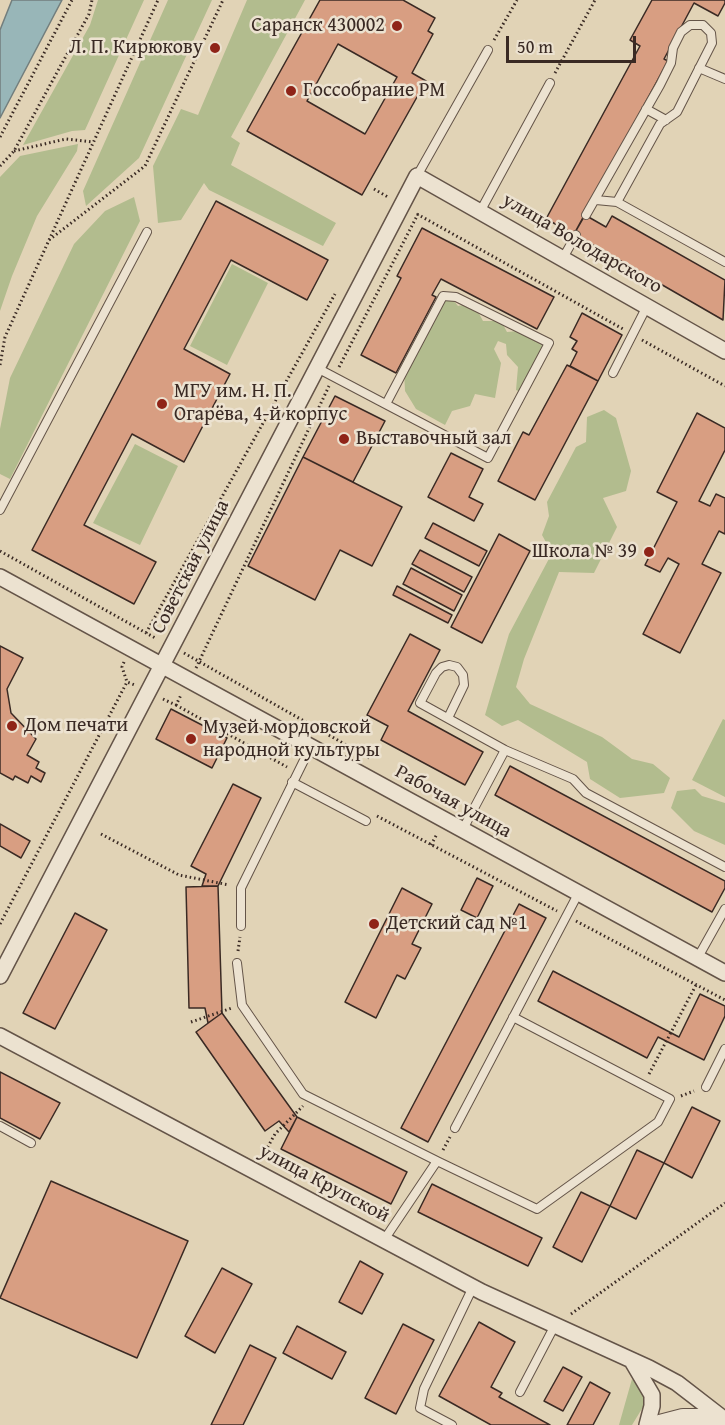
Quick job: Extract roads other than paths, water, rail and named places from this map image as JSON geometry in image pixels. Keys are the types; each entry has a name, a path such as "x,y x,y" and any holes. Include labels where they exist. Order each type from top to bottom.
{"street":[{"name":"Советская улица","path":"0,976 417,176"},
{"name":"улица Володарского","path":"417,176 481,210 725,351"},
{"name":"Рабочая улица","path":"0,577 725,974"},
{"name":"улица Крупской","path":"0,1036 473,1287 677,1383 725,1419"},
{"path":"632,1361 652,1395 652,1406 647,1425"},
{"path":"660,1425 683,1419 704,1419 723,1425"}],"lane":[{"path":"586,215 671,63 673,48 681,32 690,25 703,25 711,33 712,43 676,112 660,124 617,202"},
{"path":"417,176 488,50"},
{"path":"699,68 725,79"},
{"path":"481,210 550,83"},
{"path":"646,109 666,120"},
{"path":"596,200 617,202 725,262"},
{"path":"0,510 147,232"},
{"path":"563,258 576,235"},
{"path":"317,369 488,458 549,343 456,297 443,296 386,404"},
{"path":"613,373 647,306"},
{"path":"448,718 464,685 463,675 458,667 449,665 436,673 420,703 505,750 573,779 586,793 725,867"},
{"path":"241,926 241,888 296,772 310,748"},
{"path":"462,831 505,750"},
{"path":"292,782 366,822"},
{"path":"455,1128 578,894"},
{"path":"697,958 725,909"},
{"path":"237,963 242,1005 303,1094 537,1209 658,1122 670,1099 513,1017"},
{"path":"706,1087 725,1049"},
{"path":"0,1126 31,1143"},
{"path":"384,1240 437,1161"},
{"path":"452,1425 420,1408 424,1389 473,1287"},
{"path":"520,1392 555,1325"}],"water":[{"path":"12,0 62,0 0,118 0,30"}],"place":[{"name":"Саранск 430002","path":"397,26"},
{"name":"Л. П. Кирюкову","path":"215,48"},
{"name":"Госсобрание РМ","path":"291,91"},
{"name":"МГУ им. Н. П. Огарёва, 4-й корпус","path":"162,404"},
{"name":"Выставочный зал","path":"344,439"},
{"name":"Школа № 39","path":"649,552"},
{"name":"Дом печати","path":"12,726"},
{"name":"Музей мордовской народной культуры","path":"191,739"},
{"name":"Детский сад №1","path":"374,924"}]}
